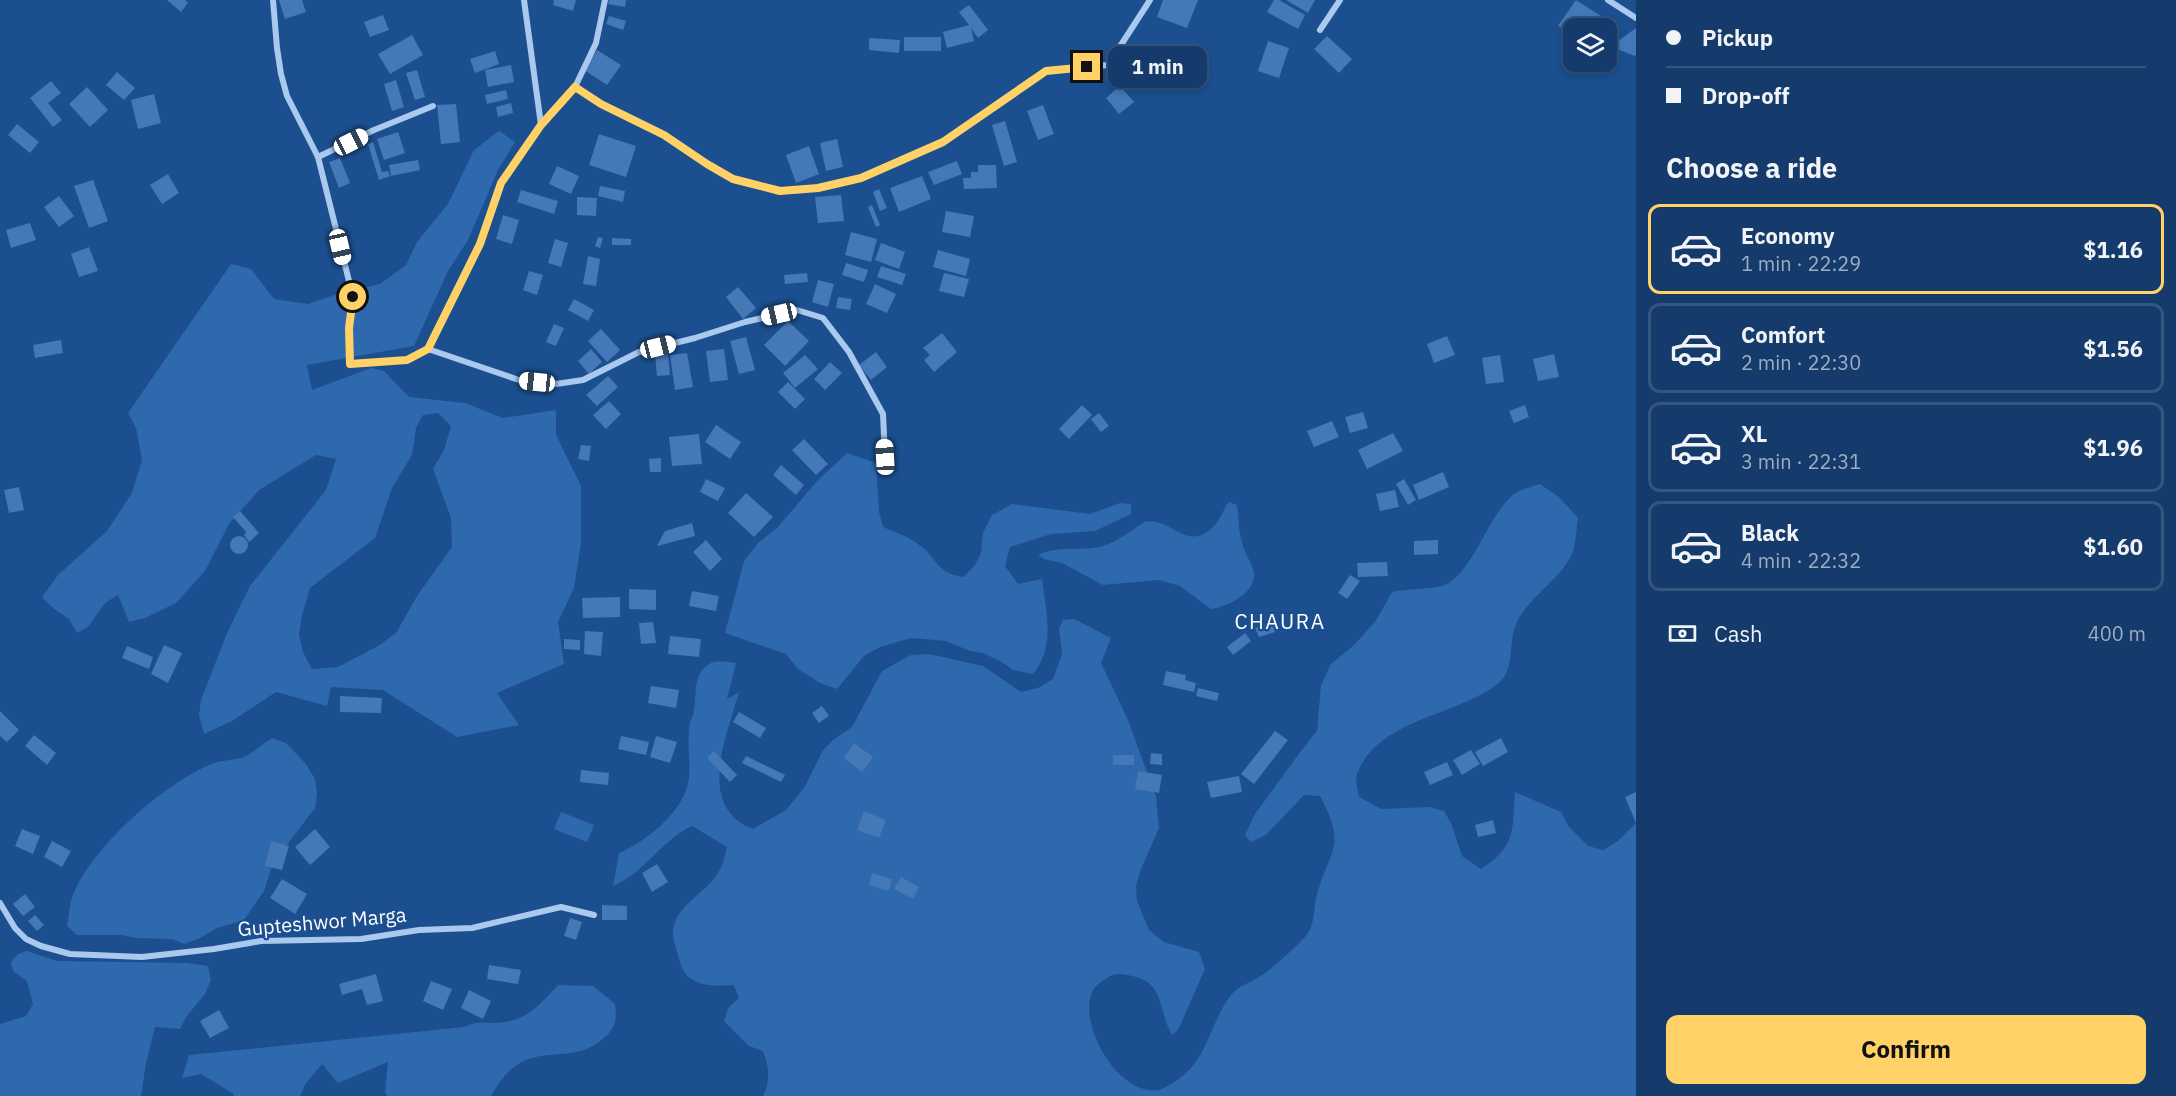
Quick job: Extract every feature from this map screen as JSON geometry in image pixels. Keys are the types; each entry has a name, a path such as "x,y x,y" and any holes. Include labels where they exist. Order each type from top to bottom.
{"street":[{"path":"273,0 277,48 287,96 318,157 353,297 349,328 350,364 407,360 428,349 480,244 501,183 541,125 575,87 596,43 606,0"},
{"path":"524,0 541,125"},
{"path":"575,87 601,104 664,135 733,179 780,191 818,188 861,178 943,142 1046,71 1108,65 1150,0"},
{"path":"1320,30 1340,0"},
{"path":"1608,0 1636,18"},
{"path":"318,157 374,130 433,106"},
{"path":"428,349 519,380 556,384 583,380 639,351 797,310 823,318 849,352 883,414 885,457"},
{"name":"Gupteshwor Marga","path":"0,903 15,928 26,939 41,946 70,954 142,957 261,941 361,939 418,930 472,928 561,907 594,915"}],"shaded area":[{"path":"499,131 515,142 498,170 468,240 448,271 414,346 307,365 312,390 371,368 384,371 409,397 465,403 503,418 556,410 556,435 581,486 581,543 574,588 558,622 564,664 497,693 519,725 457,737 383,690 331,687 327,706 276,692 232,721 204,734 199,715 201,700 227,633 250,586 326,490 336,459 316,455 259,490 229,524 205,571 176,603 145,618 129,622 118,595 105,603 88,627 77,633 69,619 42,597 58,575 107,531 132,493 142,460 136,428 128,413 231,264 251,269 274,299 308,304 340,293 380,284 406,265 417,242 448,204 474,150","holes":["438,413 451,426 444,450 433,469 451,518 452,547 417,596 396,633 378,646 338,667 312,669 303,652 299,635 310,588 375,538 392,488 412,455 416,428 423,415"]},
{"path":"847,453 876,463 879,512 883,527 914,541 942,568 954,575 964,577 975,565 981,553 983,533 992,515 1012,504 1090,514 1120,503 1131,504 1131,514 1095,531 1051,534 1010,547 1005,566 1018,584 1042,579 1048,628 1047,641 1045,652 1033,674 1013,670 983,653 970,651 946,641 911,638 880,647 864,656 837,689 820,683 798,669 786,654 725,633 744,561 758,543 777,528 817,481"},
{"path":"1540,484 1559,497 1578,518 1575,544 1564,568 1531,602 1518,620 1514,630 1509,664 1504,676 1497,685 1479,695 1406,726 1391,735 1365,758 1356,779 1359,797 1381,809 1429,807 1444,811 1451,823 1462,856 1481,869 1493,861 1507,845 1512,827 1515,792 1561,812 1569,827 1588,846 1603,850 1618,841 1636,823 1636,1096 763,1096 768,1074 763,1051 749,1046 724,1021 728,1008 739,998 734,985 702,984 688,977 683,970 673,938 675,921 685,906 718,873 727,847 692,826 671,839 634,873 613,886 619,853 640,842 661,825 679,805 685,794 689,776 689,731 694,712 696,685 700,674 712,662 736,663 727,699 739,692 723,749 720,787 725,804 735,818 753,829 786,810 804,788 823,750 852,727 882,671 911,655 929,654 983,666 1021,692 1038,688 1053,679 1062,654 1059,629 1063,620 1074,619 1111,638 1101,663 1128,720 1156,797 1159,828 1141,869 1136,886 1137,901 1149,930 1164,942 1199,952 1205,969 1178,1030 1172,1035 1154,989 1140,978 1121,974 1112,975 1097,985 1091,995 1089,1012 1092,1028 1107,1059 1130,1083 1144,1089 1159,1090 1187,1073 1196,1062 1232,994 1275,965 1310,930 1316,898 1333,848 1334,838 1333,827 1320,796 1304,795 1267,834 1251,842 1245,835 1255,814 1317,731 1321,685 1331,664 1354,645 1375,622 1392,592 1443,586 1457,576 1474,554 1505,503 1517,492"},
{"path":"1229,502 1237,505 1241,537 1253,569 1254,580 1239,598 1217,608 1211,609 1180,586 1159,580 1103,585 1062,563 1044,559 1038,555 1054,550 1103,546 1119,539 1144,522 1163,524 1187,535 1204,534 1214,526"},
{"path":"272,738 286,743 306,764 315,779 317,794 315,808 273,863 264,891 244,920 217,928 184,944 172,939 136,938 122,935 77,935 67,926 72,899 83,876 113,837 133,818 153,800 195,772 214,763 241,758"},
{"path":"561,812 594,825 587,842 554,829"},
{"path":"27,951 57,961 187,963 208,966 211,980 205,994 186,1017 180,1029 155,1027 141,1096 0,1096 0,1024 26,1016 33,1004 27,981 13,971 11,962 18,954"},
{"path":"558,985 593,986 615,1004 614,1026 605,1037 586,1049 537,1057 515,1066 491,1096 387,1096 385,1092 388,1062 338,1083 322,1064 306,1083 300,1096 233,1096 234,1094 201,1074 182,1078 189,1055 514,1020 535,1008"}],"building":[{"path":"167,0 185,0 188,3 181,12"},
{"path":"279,0 302,0 306,12 285,19"},
{"path":"554,0 576,0 573,11 553,5"},
{"path":"609,0 626,0 625,7 608,4"},
{"path":"1163,0 1198,0 1187,28 1157,17"},
{"path":"1274,0 1279,0 1305,15 1298,29 1267,12"},
{"path":"1286,0 1315,0 1308,13"},
{"path":"1576,0 1601,16 1599,18 1564,18"},
{"path":"969,5 988,30 978,38 971,28 974,41 947,48 943,32 969,25 959,12"},
{"path":"383,15 389,30 370,37 364,22"},
{"path":"609,16 626,21 623,30 606,24"},
{"path":"1563,19 1563,28 1558,26"},
{"path":"1636,28 1635,56 1617,49 1617,42"},
{"path":"412,35 423,55 390,74 378,54"},
{"path":"1327,36 1352,59 1339,73 1314,49"},
{"path":"904,37 941,37 941,51 904,51"},
{"path":"869,38 900,40 899,53 869,50"},
{"path":"1268,41 1289,48 1279,78 1258,71"},
{"path":"597,50 621,65 607,85 584,70"},
{"path":"495,51 499,64 475,73 470,59"},
{"path":"1152,51 1174,59 1166,82 1144,74"},
{"path":"511,65 514,82 488,87 485,70"},
{"path":"417,70 425,97 415,100 406,73"},
{"path":"117,72 135,88 124,100 106,85"},
{"path":"396,80 404,107 392,111 384,84"},
{"path":"51,81 61,93 48,103 62,120 53,127 30,98"},
{"path":"1120,86 1134,102 1119,114 1106,98"},
{"path":"87,87 108,110 90,127 69,104"},
{"path":"506,90 508,99 487,104 485,95"},
{"path":"154,94 161,123 138,129 131,100"},
{"path":"511,103 513,113 498,117 496,107"},
{"path":"456,104 460,142 441,144 437,105"},
{"path":"1043,105 1054,134 1038,140 1027,111"},
{"path":"1005,121 1017,162 1004,166 992,125"},
{"path":"17,124 39,142 30,153 8,135"},
{"path":"398,132 405,153 384,160 377,139"},
{"path":"599,134 636,146 626,177 589,165"},
{"path":"837,139 843,167 826,171 820,143"},
{"path":"373,142 382,172 388,171 390,176 379,180 368,144"},
{"path":"809,146 819,174 796,183 786,155"},
{"path":"340,158 350,183 339,188 329,162"},
{"path":"418,160 420,170 391,176 389,165"},
{"path":"957,161 962,174 934,185 928,172"},
{"path":"978,165 996,165 997,188 964,189 963,178 971,178 971,172 978,172"},
{"path":"557,166 579,176 571,194 549,184"},
{"path":"168,174 179,193 162,204 150,185"},
{"path":"922,176 931,199 899,212 890,188"},
{"path":"93,180 108,221 89,228 74,186"},
{"path":"600,186 625,191 623,202 598,196"},
{"path":"879,189 887,208 880,211 873,192"},
{"path":"521,190 558,201 554,214 517,202"},
{"path":"841,195 844,221 818,223 815,197"},
{"path":"59,196 74,216 59,227 44,207"},
{"path":"577,197 597,198 596,216 577,215"},
{"path":"872,205 880,225 876,227 868,207"},
{"path":"946,211 974,216 970,237 942,232"},
{"path":"503,215 519,220 512,244 496,239"},
{"path":"30,223 36,240 11,248 6,230"},
{"path":"851,232 877,239 871,262 845,255"},
{"path":"598,237 603,238 600,248 595,246"},
{"path":"612,238 631,239 631,245 612,245"},
{"path":"555,239 568,243 561,267 548,263"},
{"path":"881,243 905,252 899,269 875,260"},
{"path":"89,247 98,271 79,277 71,254"},
{"path":"938,250 970,259 966,276 933,267"},
{"path":"588,256 600,259 596,286 583,284"},
{"path":"846,263 868,270 864,282 842,275"},
{"path":"881,266 906,274 902,285 877,277"},
{"path":"529,271 543,275 537,295 523,290"},
{"path":"807,273 808,282 785,284 784,275"},
{"path":"944,273 969,279 964,297 939,291"},
{"path":"818,280 834,284 828,307 812,302"},
{"path":"875,284 896,294 887,313 866,304"},
{"path":"738,287 756,308 743,319 726,297"},
{"path":"838,297 852,299 850,310 836,308"},
{"path":"574,299 594,310 588,321 568,310"},
{"path":"788,321 809,341 785,366 764,345"},
{"path":"554,324 564,328 556,346 546,342"},
{"path":"601,329 620,350 607,362 588,341"},
{"path":"942,333 957,352 934,372 924,360 930,355 923,348"},
{"path":"1447,336 1455,355 1434,363 1427,344"},
{"path":"746,337 755,370 739,374 730,341"},
{"path":"61,340 63,353 35,358 33,345"},
{"path":"591,349 602,362 589,374 578,361"},
{"path":"724,349 728,380 710,382 706,351"},
{"path":"876,352 887,367 871,380 859,365"},
{"path":"687,353 693,387 675,390 670,355"},
{"path":"668,354 670,375 657,376 655,355"},
{"path":"1554,354 1559,377 1538,381 1533,359"},
{"path":"805,355 818,369 795,388 783,373"},
{"path":"1500,355 1504,382 1486,384 1482,358"},
{"path":"830,362 842,373 825,390 814,379"},
{"path":"608,376 618,387 597,406 586,395"},
{"path":"788,382 805,399 795,409 778,392"},
{"path":"609,401 621,414 606,429 593,415"},
{"path":"1082,405 1092,415 1069,439 1059,429"},
{"path":"1525,405 1529,417 1514,423 1509,411"},
{"path":"1363,412 1368,428 1350,433 1345,417"},
{"path":"1099,413 1109,426 1101,432 1091,419"},
{"path":"1332,421 1339,437 1314,447 1307,431"},
{"path":"716,425 741,442 730,459 705,442"},
{"path":"1393,433 1403,451 1367,469 1358,450"},
{"path":"699,434 702,464 672,466 669,437"},
{"path":"804,439 828,464 816,475 792,450"},
{"path":"581,445 591,446 589,461 578,459"},
{"path":"661,458 661,472 650,472 649,459"},
{"path":"781,465 804,485 796,495 773,475"},
{"path":"1443,472 1449,487 1419,500 1413,485"},
{"path":"706,479 725,488 718,501 700,492"},
{"path":"1404,479 1416,500 1408,505 1396,484"},
{"path":"19,487 24,510 9,513 4,490"},
{"path":"1395,490 1399,507 1380,511 1376,494"},
{"path":"746,493 773,517 754,537 728,513"},
{"path":"240,511 259,533 249,542 244,535 246,532 233,517"},
{"path":"692,523 695,536 657,546 665,531"},
{"path":"239,536 245,539 248,545 245,551 239,554 233,551 230,545 233,539"},
{"path":"706,540 722,559 710,571 693,552"},
{"path":"1438,540 1438,554 1414,555 1414,541"},
{"path":"1387,562 1388,576 1358,577 1357,563"},
{"path":"1350,575 1360,581 1347,599 1338,593"},
{"path":"629,589 656,590 656,610 629,609"},
{"path":"692,591 719,596 716,611 689,606"},
{"path":"620,597 620,617 583,618 582,598"},
{"path":"653,622 656,643 641,644 639,623"},
{"path":"1272,622 1275,632 1259,637 1255,628"},
{"path":"585,631 603,632 601,656 584,654"},
{"path":"1245,633 1251,641 1233,655 1227,647"},
{"path":"670,636 701,639 699,657 668,654"},
{"path":"564,639 580,640 580,650 564,649"},
{"path":"164,645 182,653 168,683 151,674"},
{"path":"127,646 153,657 149,669 122,658"},
{"path":"1166,671 1186,675 1185,680 1196,683 1194,692 1163,685"},
{"path":"651,686 679,690 676,708 648,703"},
{"path":"1198,688 1219,693 1217,701 1196,696"},
{"path":"340,696 382,698 381,713 340,712"},
{"path":"822,706 829,716 819,723 812,713"},
{"path":"0,711 19,730 7,742 0,736"},
{"path":"739,712 766,728 760,738 733,722"},
{"path":"1275,731 1288,740 1254,784 1241,774"},
{"path":"34,735 56,753 47,765 25,746"},
{"path":"621,736 649,742 646,755 618,749"},
{"path":"656,736 677,742 670,763 650,757"},
{"path":"1501,738 1508,752 1483,766 1475,752"},
{"path":"854,743 873,757 862,772 844,758"},
{"path":"1471,750 1480,764 1462,775 1453,760"},
{"path":"714,751 737,775 730,782 707,758"},
{"path":"1151,753 1162,754 1162,765 1150,764"},
{"path":"1113,755 1134,755 1134,765 1113,765"},
{"path":"746,756 785,775 781,782 742,763"},
{"path":"1447,762 1453,775 1430,785 1424,772"},
{"path":"581,770 609,773 608,785 580,782"},
{"path":"1138,771 1162,775 1159,793 1135,789"},
{"path":"1239,776 1242,792 1211,798 1207,782"},
{"path":"1636,792 1636,823 1625,797"},
{"path":"864,811 886,820 879,838 857,830"},
{"path":"1493,820 1496,833 1478,837 1475,825"},
{"path":"22,829 40,836 33,854 15,846"},
{"path":"315,829 330,847 310,865 295,847"},
{"path":"52,841 71,851 62,867 44,857"},
{"path":"271,841 289,846 282,870 265,866"},
{"path":"657,864 668,882 652,892 642,873"},
{"path":"872,873 892,879 889,891 869,885"},
{"path":"901,877 919,887 913,899 894,889"},
{"path":"282,879 307,894 295,914 270,898"},
{"path":"25,894 35,907 23,916 13,904"},
{"path":"602,905 627,906 627,920 602,920"},
{"path":"35,915 44,925 37,931 28,921"},
{"path":"570,918 582,922 576,940 564,936"},
{"path":"489,965 521,970 518,984 487,979"},
{"path":"376,974 383,1001 367,1005 362,989 342,995 339,984"},
{"path":"431,981 452,989 443,1010 423,1001"},
{"path":"469,990 491,1001 483,1019 461,1008"},
{"path":"219,1010 229,1028 210,1038 200,1021"}],"district":[{"name":"CHAURA","path":"1280,622"}],"route":[{"path":"353,297 349,328 350,364 407,360 428,349 480,244 501,183 541,125 575,87 601,104 664,135 733,179 780,191 818,188 861,178 943,142 1046,71 1087,67"}]}
